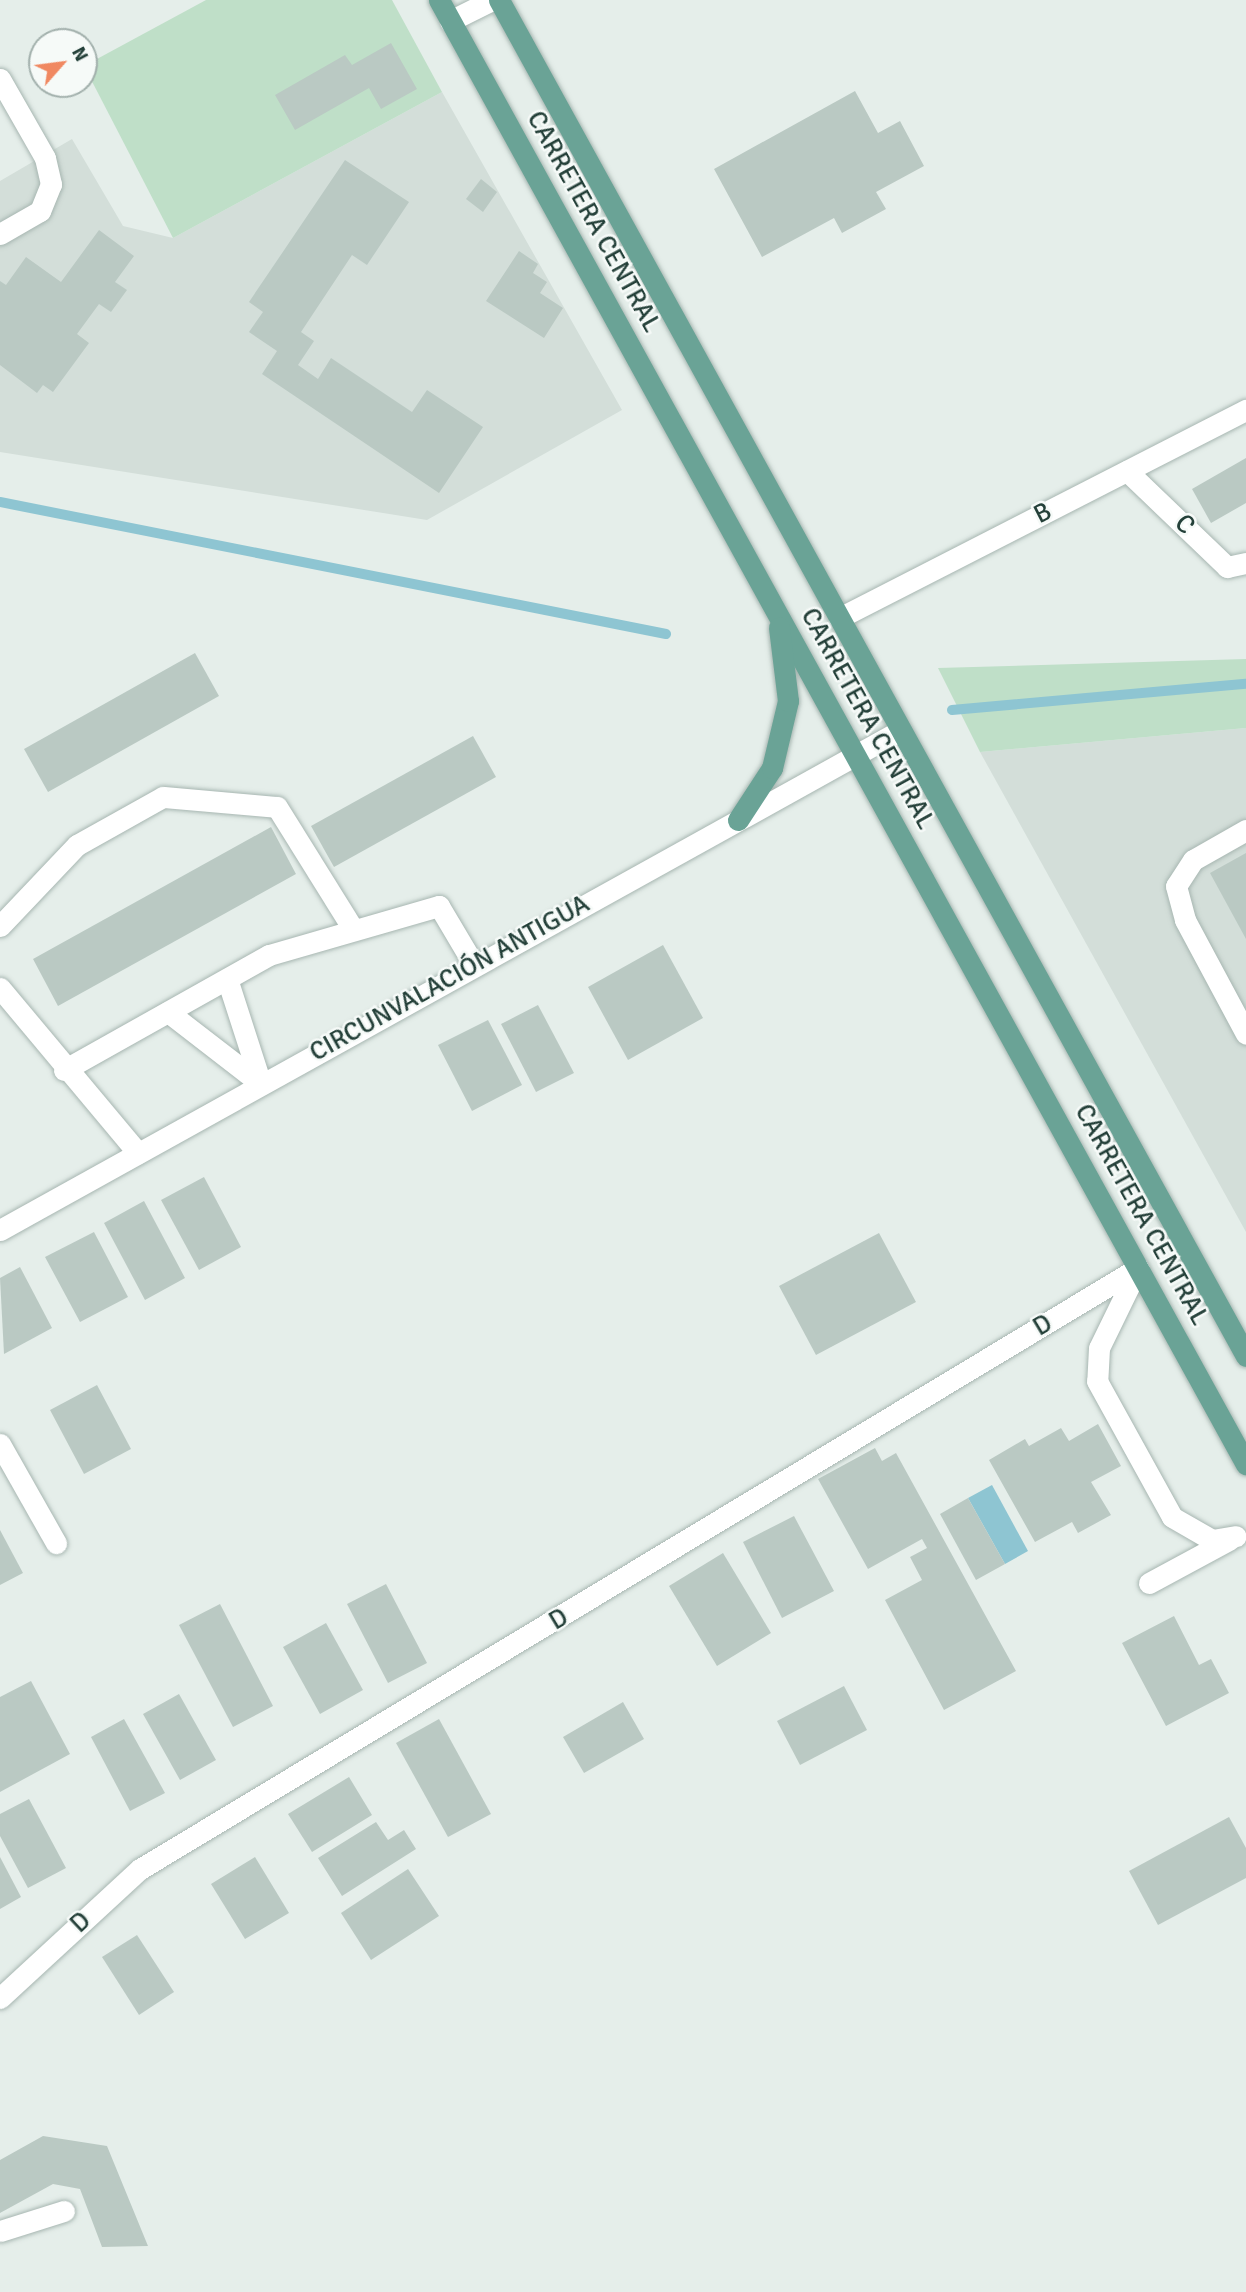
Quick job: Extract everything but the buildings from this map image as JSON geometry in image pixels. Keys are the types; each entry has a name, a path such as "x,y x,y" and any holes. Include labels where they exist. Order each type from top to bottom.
{"main road":[{"name":"CARRETERA CENTRAL","path":"439,0 1246,1464"},
{"name":"CARRETERA CENTRAL","path":"499,0 1246,1356"},
{"path":"738,820 772,768 788,701 778,615"}],"street":[{"path":"450,21 492,0"},
{"path":"0,79 45,158 51,184 40,211 0,234"},
{"name":"B","path":"839,618 1246,410"},
{"name":"C","path":"1127,471 1227,566 1246,563"},
{"name":"CIRCUNVALACIÓN ANTIGUA","path":"0,1230 901,730"},
{"path":"0,926 77,845 163,797 276,807 353,929"},
{"path":"1246,830 1193,860 1176,886 1185,920 1246,1034"},
{"path":"64,1070 270,955 439,906 474,965"},
{"path":"227,979 261,1084"},
{"path":"0,988 64,1070 138,1153"},
{"path":"168,1012 261,1084"},
{"path":"1138,1268 1099,1348 1097,1381 1172,1517 1212,1540 1241,1534"},
{"name":"D","path":"0,1998 140,1869 1138,1268"},
{"path":"0,1444 56,1543"},
{"path":"1149,1583 1241,1534"},
{"path":"0,2231 64,2211"}],"shaded area":[{"path":"442,92 622,410 427,520 0,452 0,181 72,139 123,226 173,238"},
{"path":"1246,728 1246,1232 980,752"}],"green space":[{"path":"206,0 392,0 442,92 173,238 98,93 98,58"},
{"path":"1246,659 1246,728 980,752 938,668"}],"water":[{"path":"992,1485 1028,1551 1005,1564 968,1498"}],"waterway":[{"path":"0,502 666,634"},
{"path":"952,710 1246,684"}]}
